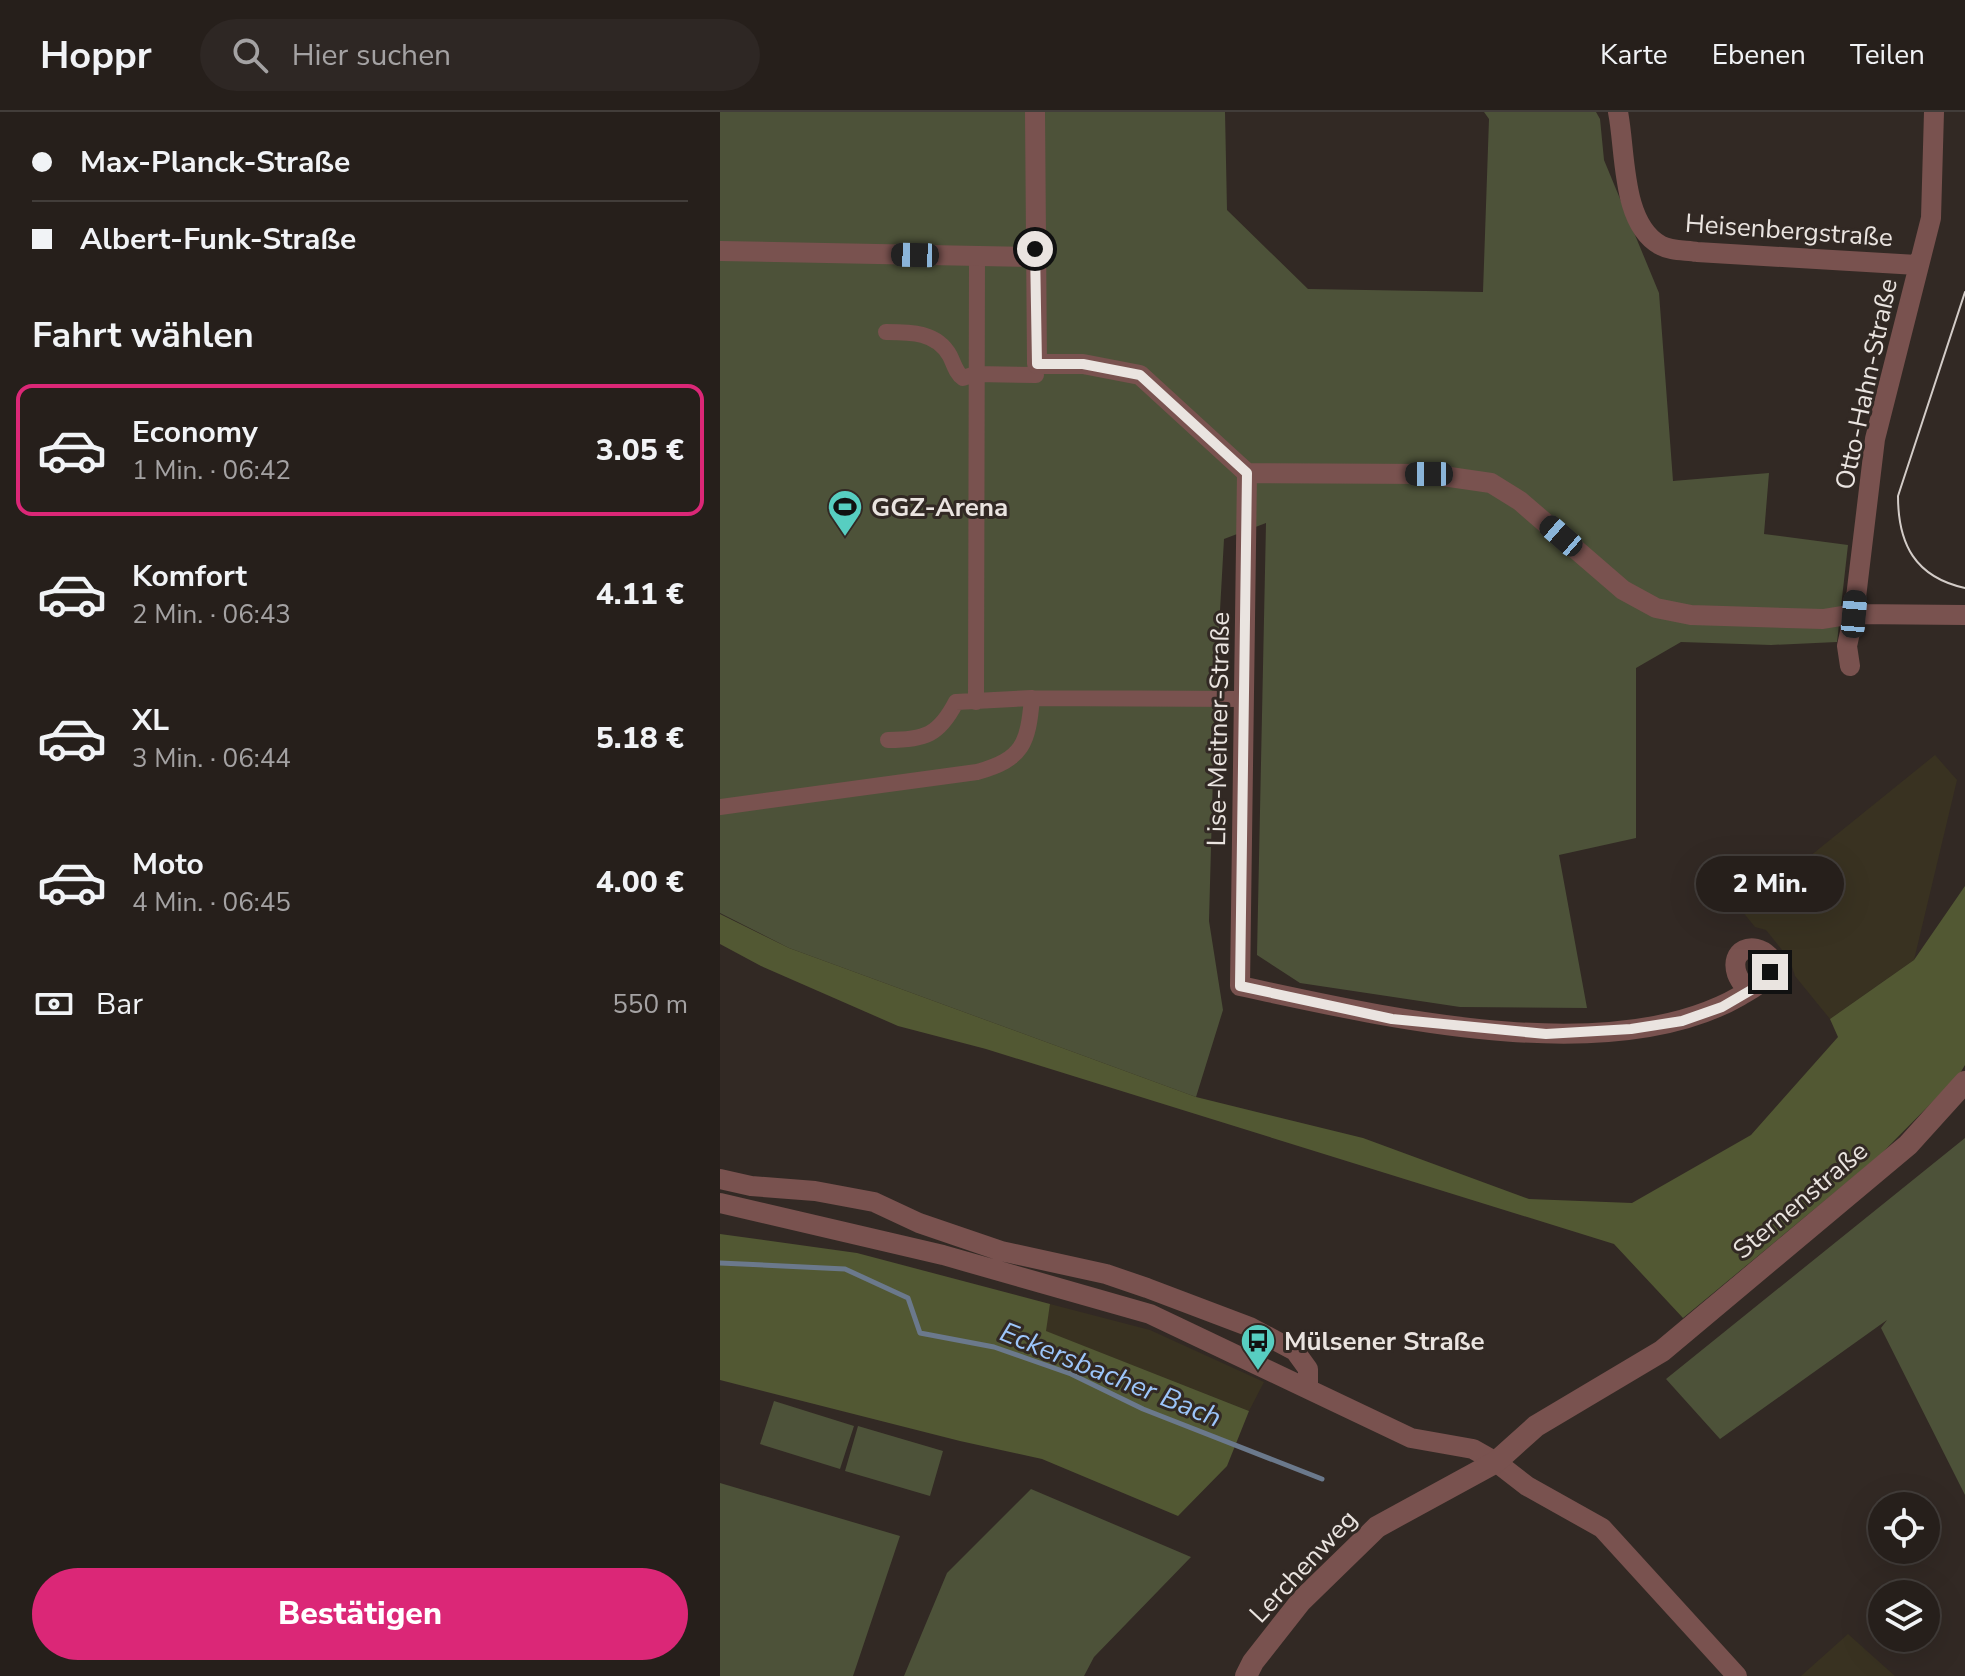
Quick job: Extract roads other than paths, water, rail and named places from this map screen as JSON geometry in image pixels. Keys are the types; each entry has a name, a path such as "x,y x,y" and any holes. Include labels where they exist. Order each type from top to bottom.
{"street":[{"path":"1035,112 1036,369"},
{"name":"Heisenbergstraße","path":"1618,112 1631,206 1643,231 1662,247 1697,252 1917,265"},
{"name":"Otto-Hahn-Straße","path":"1850,666 1847,646 1854,614 1875,439 1931,218 1934,112"},
{"path":"720,251 1035,257"},
{"path":"976,702 977,256"},
{"path":"886,332 912,332 927,336 947,350 958,375 963,378 975,374 1083,364 1140,375 1247,473 1429,474 1491,483 1520,501 1623,590 1656,608 1691,615 1823,619 1854,614 1965,615"},
{"name":"Lise-Meitner-Straße","path":"1247,473 1240,986 1392,1019 1546,1034 1631,1029 1682,1021 1722,1007 1748,991"},
{"path":"720,807 977,772 998,766 1011,759 1027,738 1032,698"},
{"path":"888,740 922,738 938,729 956,702 1032,698 1244,699"},
{"name":"Sternenstraße","path":"1496,1462 1536,1426 1662,1351 1908,1145 1965,1082"},
{"path":"720,1179 874,1202 919,1223 1001,1251 1106,1274 1147,1288 1250,1327 1295,1351 1308,1369 1308,1388"},
{"path":"720,1203 943,1255 1150,1314 1411,1438 1473,1449 1527,1486 1602,1528 1737,1676"},
{"name":"Lerchenweg","path":"1246,1676 1253,1662 1301,1601 1377,1527 1496,1462"}],"waterway":[{"name":"Eckersbacher Bach","path":"720,1263 845,1269 908,1298 920,1333 994,1347 1071,1374 1143,1409 1322,1479"}],"tram line":[{"path":"1965,292 1898,496 1901,529 1913,556 1933,576 1965,588"}],"place":[{"name":"GGZ-Arena","path":"845,538"},
{"name":"Mülsener Straße","path":"1258,1372"}]}
